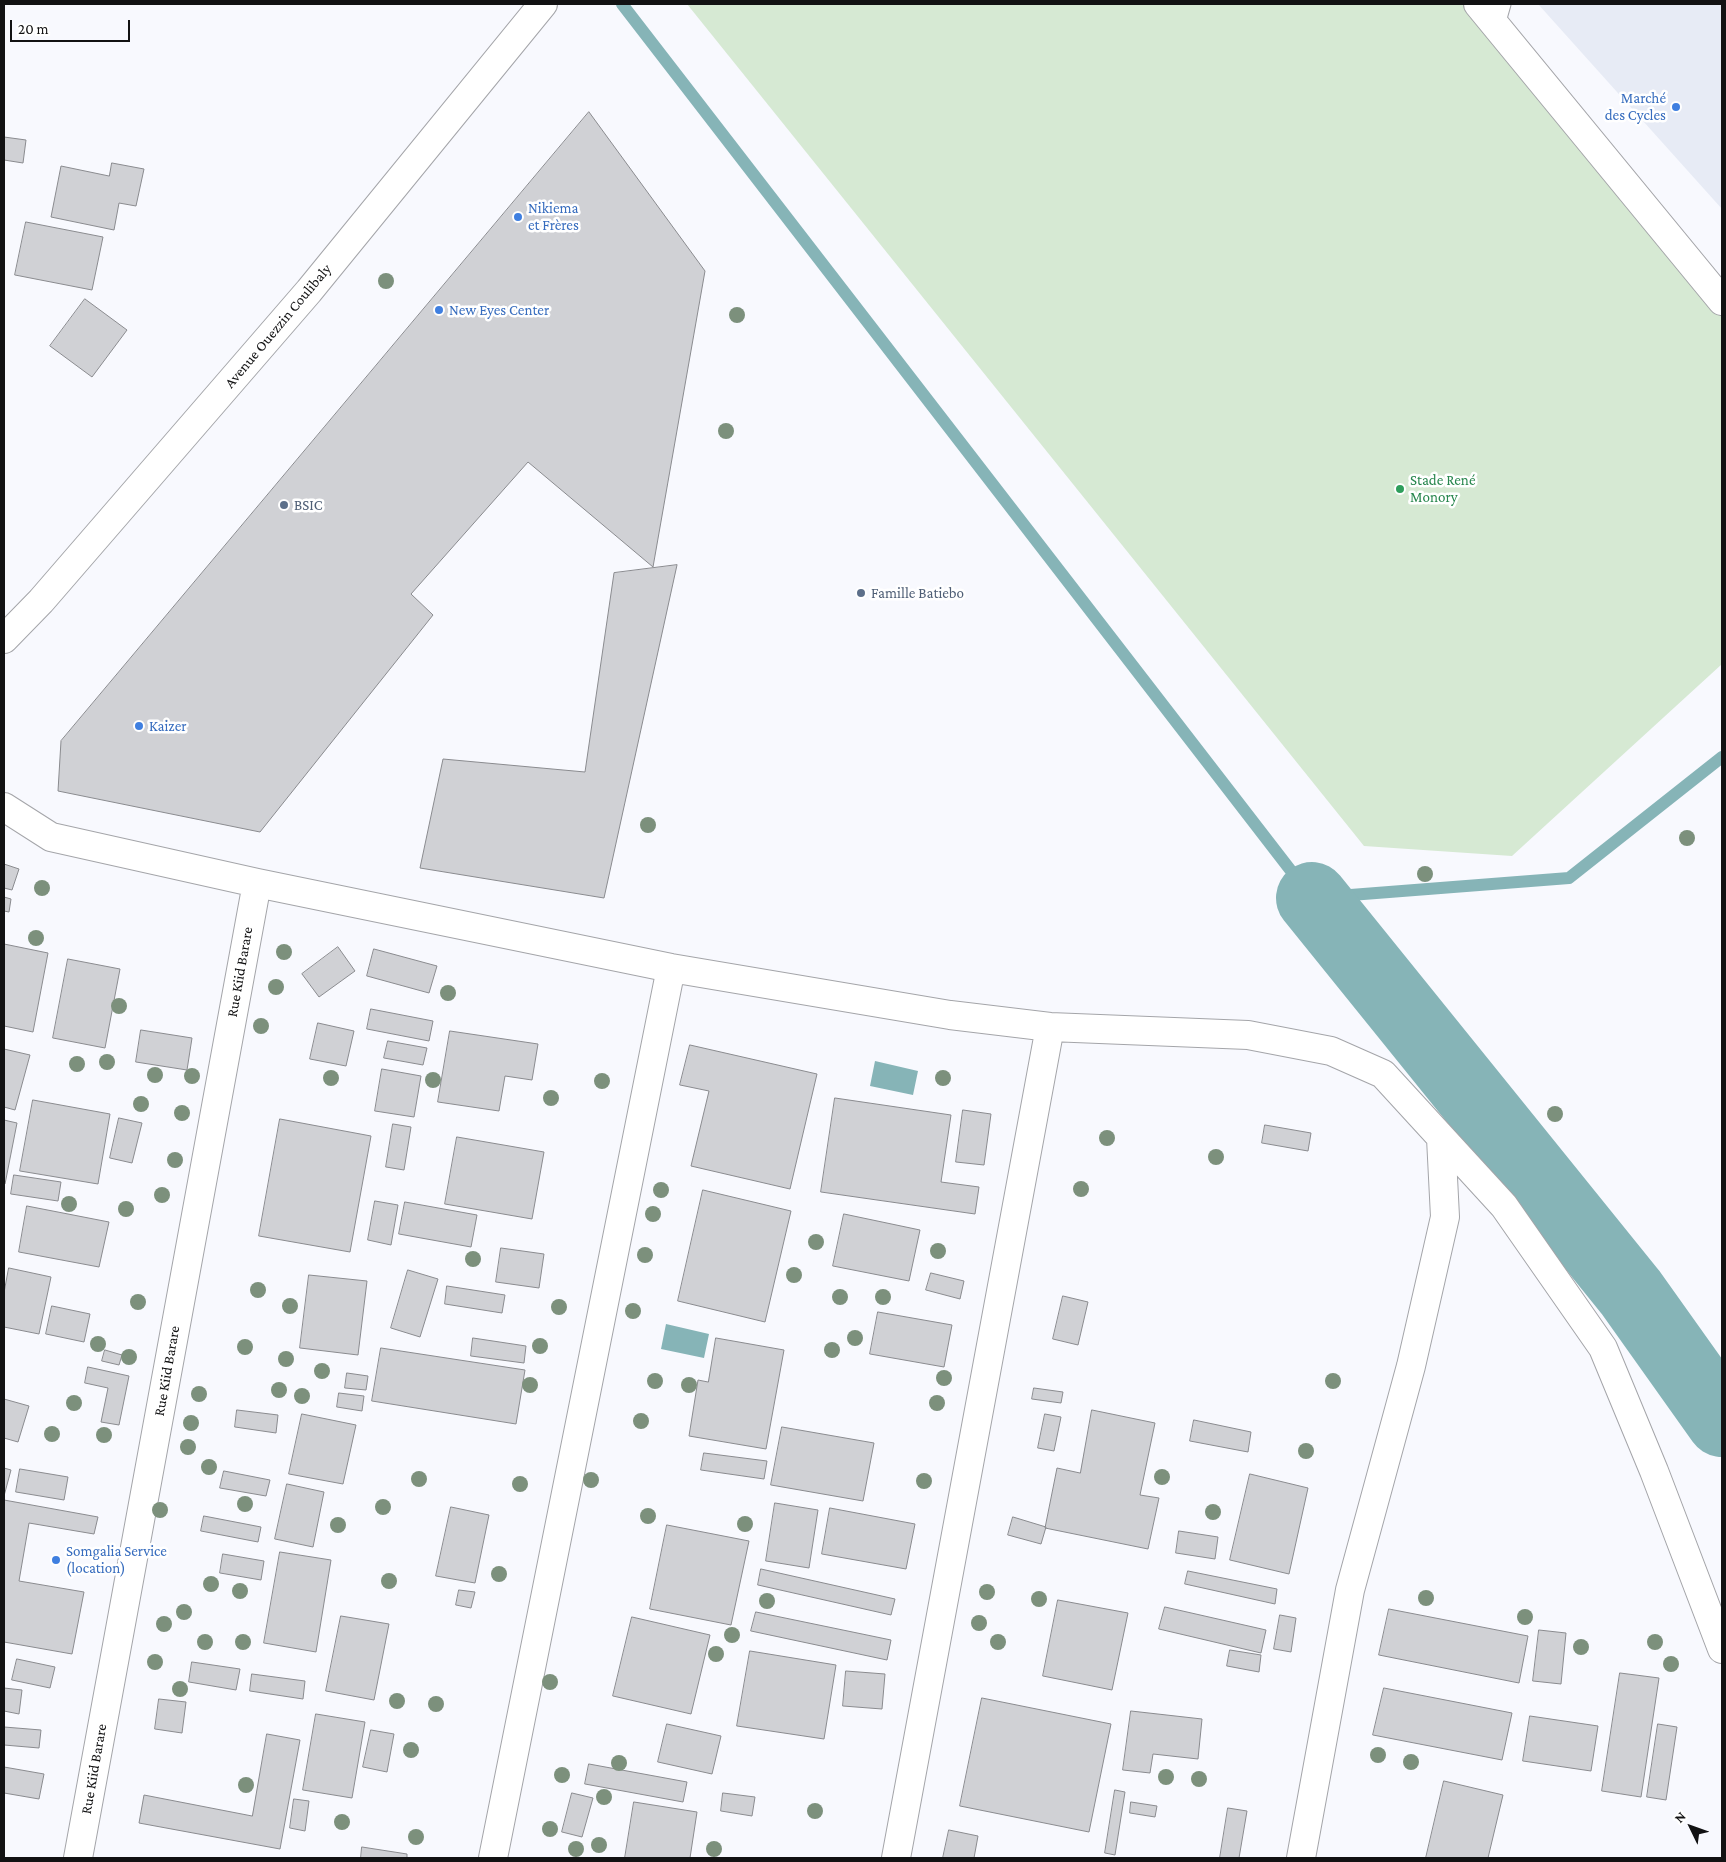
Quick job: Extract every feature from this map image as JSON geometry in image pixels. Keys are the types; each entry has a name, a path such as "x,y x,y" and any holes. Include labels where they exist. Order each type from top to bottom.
{"street":[{"path":"1478,4 1498,14 1722,301"},
{"name":"Avenue Ouezzin Coulibaly","path":"4,639 41,601 309,291 538,10"},
{"path":"4,807 51,837 257,883 671,968 950,1015 1050,1027 1248,1035 1331,1052 1383,1074 1504,1206 1602,1348 1654,1471 1722,1649"},
{"name":"Rue Kiid Barare","path":"78,1858 257,883"},
{"path":"493,1858 671,968"},
{"path":"896,1858 1050,1027"},
{"path":"1301,1858 1350,1590 1411,1366 1445,1217 1441,1138"}],"shaded area":[{"name":"Marché des Cycles","path":"1538,4 1722,4 1722,209"}],"green space":[{"name":"Stade René Monory","path":"687,4 1466,4 1722,314 1722,664 1512,856 1364,846"}],"water":[{"path":"875,1061 918,1071 913,1095 870,1086"},
{"path":"666,1324 709,1334 704,1358 661,1349"}],"building":[{"path":"589,112 705,271 653,567 528,462 411,594 433,615 260,832 58,791 61,741"},
{"path":"4,137 26,140 23,163 4,160"},
{"path":"112,163 144,169 136,206 119,203 114,230 51,217 61,166 109,176"},
{"path":"26,222 103,237 92,290 15,275"},
{"path":"85,299 127,330 92,377 50,346"},
{"path":"677,565 604,898 420,868 443,759 585,772 614,573"},
{"path":"4,864 19,869 12,890 4,888"},
{"path":"4,897 11,899 9,912 4,911"},
{"path":"4,944 48,953 33,1032 4,1026"},
{"path":"338,947 355,971 319,997 302,974"},
{"path":"374,949 437,966 429,993 367,976"},
{"path":"68,959 120,969 105,1048 53,1038"},
{"path":"371,1009 433,1021 429,1041 367,1029"},
{"path":"318,1023 354,1031 346,1066 310,1059"},
{"path":"141,1030 192,1038 187,1070 136,1062"},
{"path":"450,1031 538,1044 532,1080 505,1076 499,1111 438,1102"},
{"path":"388,1041 427,1048 423,1065 384,1058"},
{"path":"690,1045 817,1074 790,1189 691,1166 709,1091 680,1085"},
{"path":"4,1049 30,1055 15,1110 4,1107"},
{"path":"382,1069 421,1076 414,1117 375,1111"},
{"path":"835,1098 951,1115 941,1182 979,1187 975,1214 821,1192"},
{"path":"33,1100 110,1114 98,1184 20,1171"},
{"path":"963,1110 991,1114 984,1165 956,1162"},
{"path":"119,1118 142,1123 132,1163 110,1158"},
{"path":"280,1119 371,1136 350,1252 259,1236"},
{"path":"4,1120 17,1123 5,1184 4,1184"},
{"path":"393,1124 411,1127 404,1170 386,1167"},
{"path":"1265,1125 1311,1133 1308,1151 1262,1143"},
{"path":"457,1137 544,1152 532,1219 445,1204"},
{"path":"14,1175 61,1182 58,1201 11,1194"},
{"path":"703,1190 791,1211 765,1322 678,1301"},
{"path":"375,1201 398,1205 391,1245 368,1240"},
{"path":"405,1202 477,1215 471,1247 399,1234"},
{"path":"27,1206 109,1222 99,1267 19,1252"},
{"path":"844,1214 920,1230 909,1281 833,1266"},
{"path":"501,1248 544,1254 539,1288 496,1282"},
{"path":"9,1268 51,1277 39,1334 4,1327 4,1293"},
{"path":"408,1270 438,1279 420,1337 391,1328"},
{"path":"931,1273 964,1281 960,1299 926,1290"},
{"path":"309,1275 367,1281 358,1355 300,1348"},
{"path":"447,1286 505,1295 502,1313 445,1304"},
{"path":"1063,1296 1088,1302 1078,1345 1053,1339"},
{"path":"52,1306 90,1314 84,1342 46,1334"},
{"path":"878,1312 952,1325 944,1367 870,1354"},
{"path":"473,1338 526,1346 524,1363 471,1356"},
{"path":"716,1338 784,1350 766,1449 689,1436 698,1380 708,1382"},
{"path":"381,1348 525,1370 516,1424 372,1401"},
{"path":"105,1350 122,1355 119,1365 102,1361"},
{"path":"88,1367 129,1376 119,1425 101,1422 108,1388 85,1383"},
{"path":"347,1373 368,1376 366,1390 345,1388"},
{"path":"1034,1388 1063,1392 1061,1403 1032,1399"},
{"path":"339,1393 364,1396 362,1411 337,1407"},
{"path":"4,1399 29,1406 18,1442 4,1438"},
{"path":"237,1410 278,1415 276,1433 235,1427"},
{"path":"1092,1410 1155,1423 1140,1495 1159,1498 1148,1549 1045,1528 1057,1468 1080,1473"},
{"path":"302,1414 356,1425 343,1484 289,1474"},
{"path":"1045,1414 1061,1417 1054,1451 1038,1448"},
{"path":"1194,1420 1251,1432 1248,1452 1190,1441"},
{"path":"782,1427 874,1443 863,1501 771,1485"},
{"path":"704,1453 767,1461 764,1479 701,1470"},
{"path":"4,1468 11,1470 4,1496"},
{"path":"20,1469 68,1477 64,1500 16,1492"},
{"path":"224,1471 270,1480 266,1496 220,1488"},
{"path":"1250,1474 1308,1488 1289,1574 1230,1560"},
{"path":"287,1484 324,1492 313,1547 275,1539"},
{"path":"4,1500 98,1517 94,1534 29,1523 19,1581 84,1592 72,1654 4,1642"},
{"path":"775,1503 818,1510 809,1568 766,1561"},
{"path":"451,1507 489,1515 475,1583 436,1576"},
{"path":"830,1508 915,1524 906,1569 822,1554"},
{"path":"204,1516 261,1527 258,1542 201,1531"},
{"path":"1013,1517 1046,1527 1041,1544 1008,1535"},
{"path":"667,1525 749,1541 731,1625 650,1609"},
{"path":"1179,1531 1218,1537 1215,1559 1176,1553"},
{"path":"280,1552 331,1560 316,1652 264,1643"},
{"path":"223,1554 264,1561 261,1580 220,1573"},
{"path":"761,1569 895,1599 891,1615 758,1585"},
{"path":"1188,1571 1277,1589 1275,1604 1185,1584"},
{"path":"459,1590 475,1592 471,1608 456,1605"},
{"path":"1058,1600 1128,1613 1112,1690 1043,1676"},
{"path":"1165,1607 1266,1630 1261,1653 1159,1629"},
{"path":"1389,1609 1528,1636 1519,1683 1379,1655"},
{"path":"756,1612 891,1640 887,1660 751,1631"},
{"path":"1280,1615 1296,1618 1291,1652 1274,1649"},
{"path":"341,1616 389,1624 374,1700 326,1691"},
{"path":"632,1617 710,1635 691,1714 613,1696"},
{"path":"1539,1630 1566,1633 1561,1684 1533,1681"},
{"path":"1230,1650 1261,1655 1259,1672 1227,1666"},
{"path":"750,1651 836,1665 824,1739 737,1726"},
{"path":"17,1659 55,1667 50,1688 12,1680"},
{"path":"192,1662 240,1669 236,1690 189,1682"},
{"path":"846,1671 885,1674 882,1709 843,1706"},
{"path":"1620,1673 1659,1678 1641,1797 1602,1791"},
{"path":"252,1674 305,1681 303,1699 250,1691"},
{"path":"4,1688 22,1690 19,1714 4,1711"},
{"path":"1384,1688 1512,1713 1502,1760 1373,1735"},
{"path":"982,1698 1111,1724 1089,1832 960,1806"},
{"path":"159,1699 186,1702 182,1733 155,1729"},
{"path":"1131,1711 1202,1719 1198,1759 1153,1754 1150,1773 1123,1770"},
{"path":"316,1714 365,1722 352,1798 303,1790"},
{"path":"1530,1716 1598,1726 1591,1771 1523,1761"},
{"path":"667,1724 721,1736 712,1774 658,1762"},
{"path":"1658,1724 1677,1727 1666,1800 1647,1797"},
{"path":"4,1727 41,1730 39,1748 4,1745"},
{"path":"371,1730 394,1734 387,1772 363,1767"},
{"path":"267,1734 300,1740 280,1849 139,1823 144,1795 252,1816"},
{"path":"589,1764 687,1782 683,1802 585,1784"},
{"path":"4,1767 44,1774 39,1799 4,1793"},
{"path":"1444,1781 1503,1795 1488,1858 1426,1858"},
{"path":"1115,1790 1125,1792 1115,1855 1105,1853"},
{"path":"572,1793 593,1798 582,1837 562,1832"},
{"path":"723,1793 755,1797 752,1816 721,1811"},
{"path":"294,1799 309,1801 305,1831 290,1828"},
{"path":"634,1802 697,1812 690,1858 625,1858"},
{"path":"1131,1802 1157,1806 1155,1817 1130,1813"},
{"path":"1228,1808 1247,1811 1239,1858 1220,1858"},
{"path":"949,1830 978,1836 974,1858 943,1858"},
{"path":"362,1847 407,1854 407,1858 361,1858"}],"waterway":[{"path":"622,4 1312,898 1569,878 1722,757"},
{"path":"1312,898 1631,1293 1722,1421"}],"place":[{"name":"Marché des Cycles","path":"1676,107"},
{"name":"Nikiema et Frères","path":"518,217"},
{"name":"New Eyes Center","path":"439,310"},
{"name":"Stade René Monory","path":"1400,489"},
{"name":"BSIC","path":"284,505"},
{"name":"Famille Batiebo","path":"861,593"},
{"name":"Kaizer","path":"139,726"},
{"name":"Somgalia Service (location)","path":"56,1560"}]}
